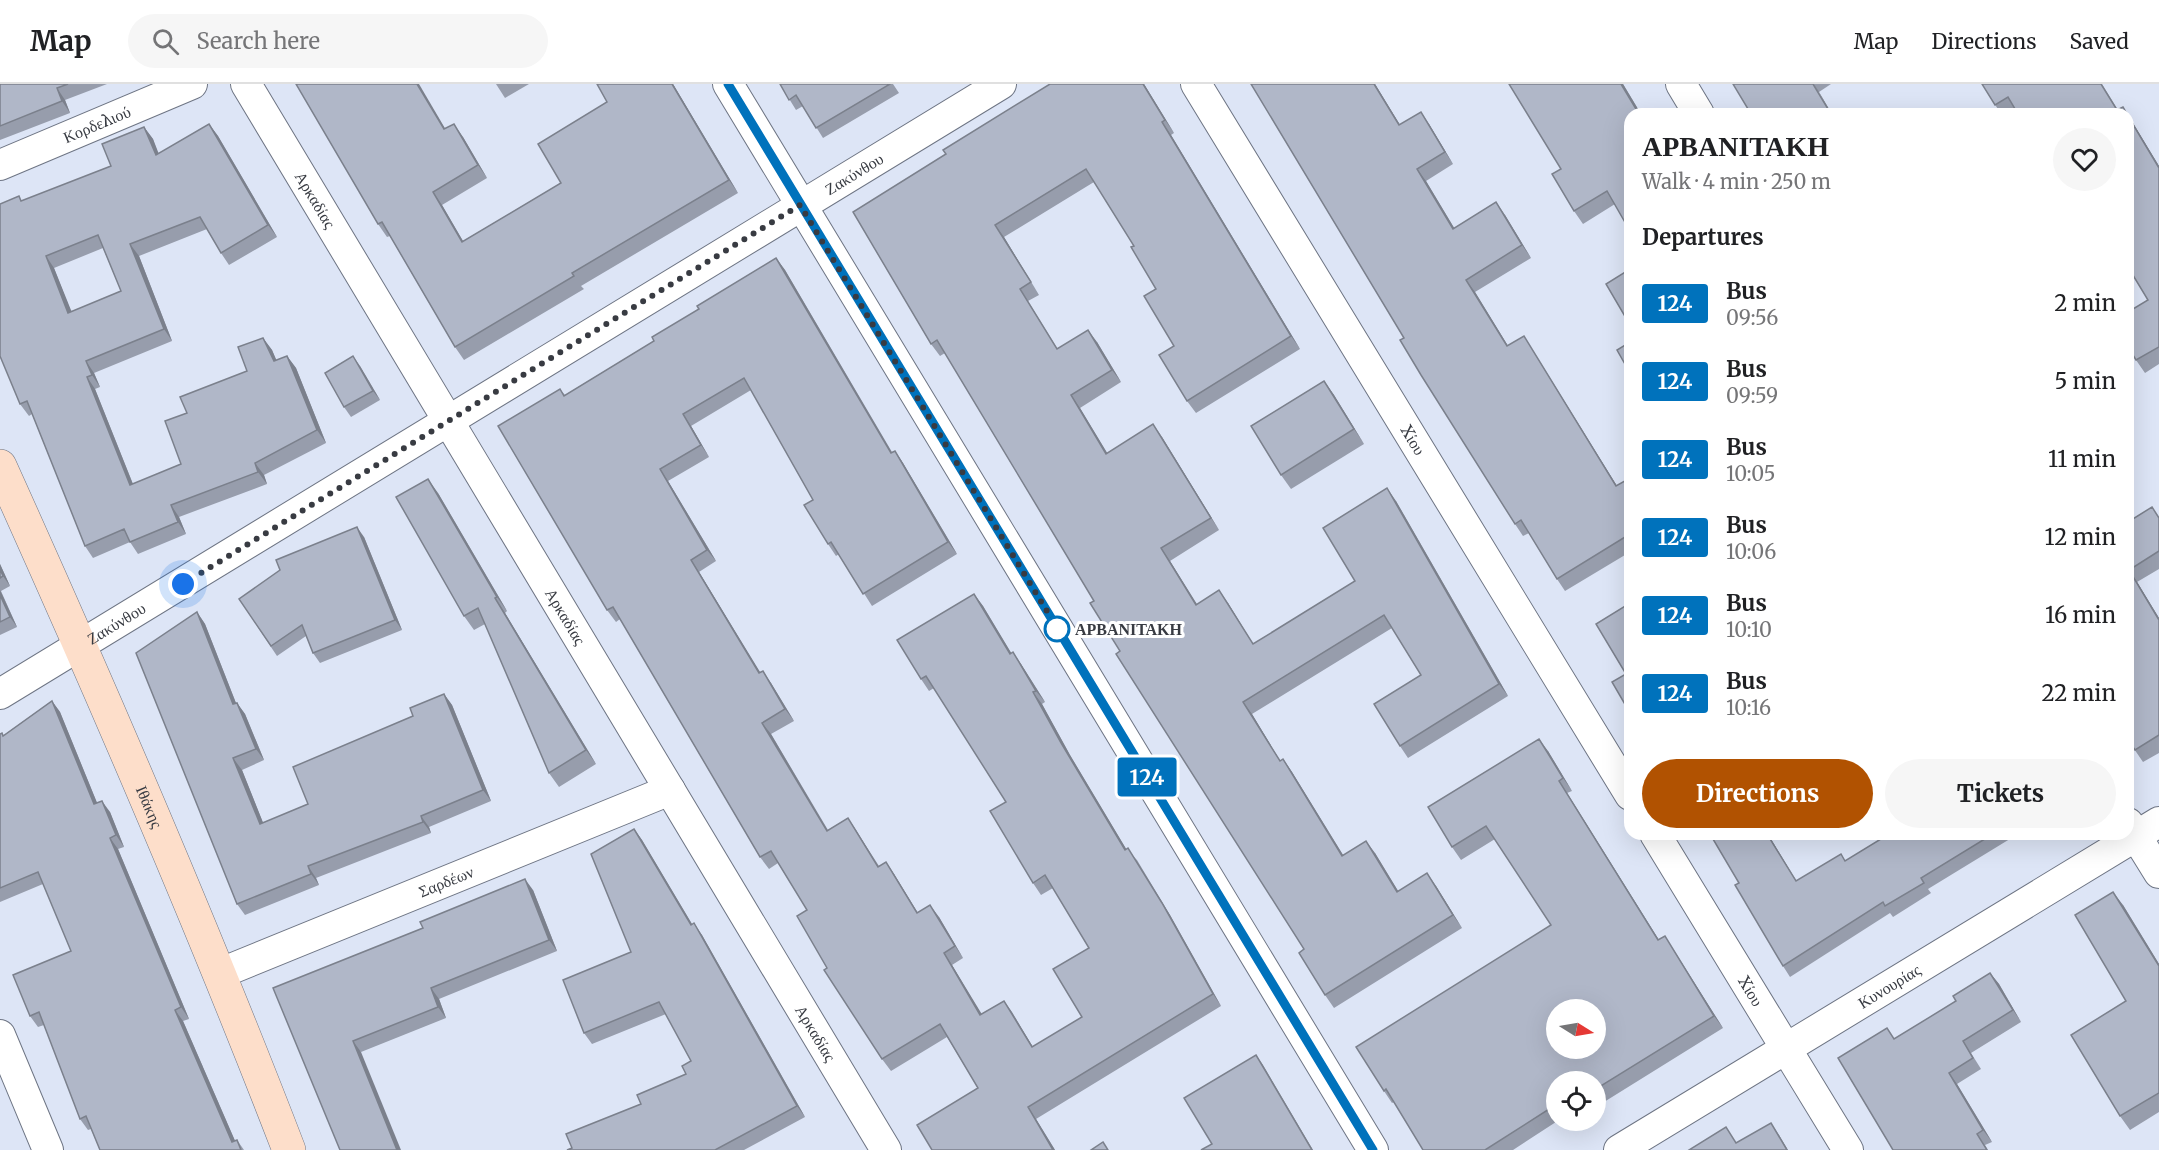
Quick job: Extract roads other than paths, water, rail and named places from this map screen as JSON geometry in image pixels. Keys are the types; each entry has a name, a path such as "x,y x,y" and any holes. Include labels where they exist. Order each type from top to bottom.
{"street":[{"name":"Κορδελιού","path":"0,165 192,84"},
{"name":"Αρκαδίας","path":"246,84 670,790 880,1148"},
{"path":"728,84 1373,1150"},
{"name":"Ζακύνθου","path":"0,694 1001,84"},
{"name":"Χίου","path":"1196,84 1624,785"},
{"path":"1681,84 1695,108"},
{"name":"Ιθάκης","path":"0,466 81,646 221,973 289,1150"},
{"name":"Σαρδέων","path":"221,973 670,790"},
{"path":"2141,827 2159,873"},
{"name":"Χίου","path":"1658,840 1848,1150"},
{"name":"Κυνουρίας","path":"1619,1150 2120,840"},
{"path":"0,1035 48,1150"}],"place":[{"name":"ΑΡΒΑΝΙΤΑΚΗ","path":"1057,629"}]}
